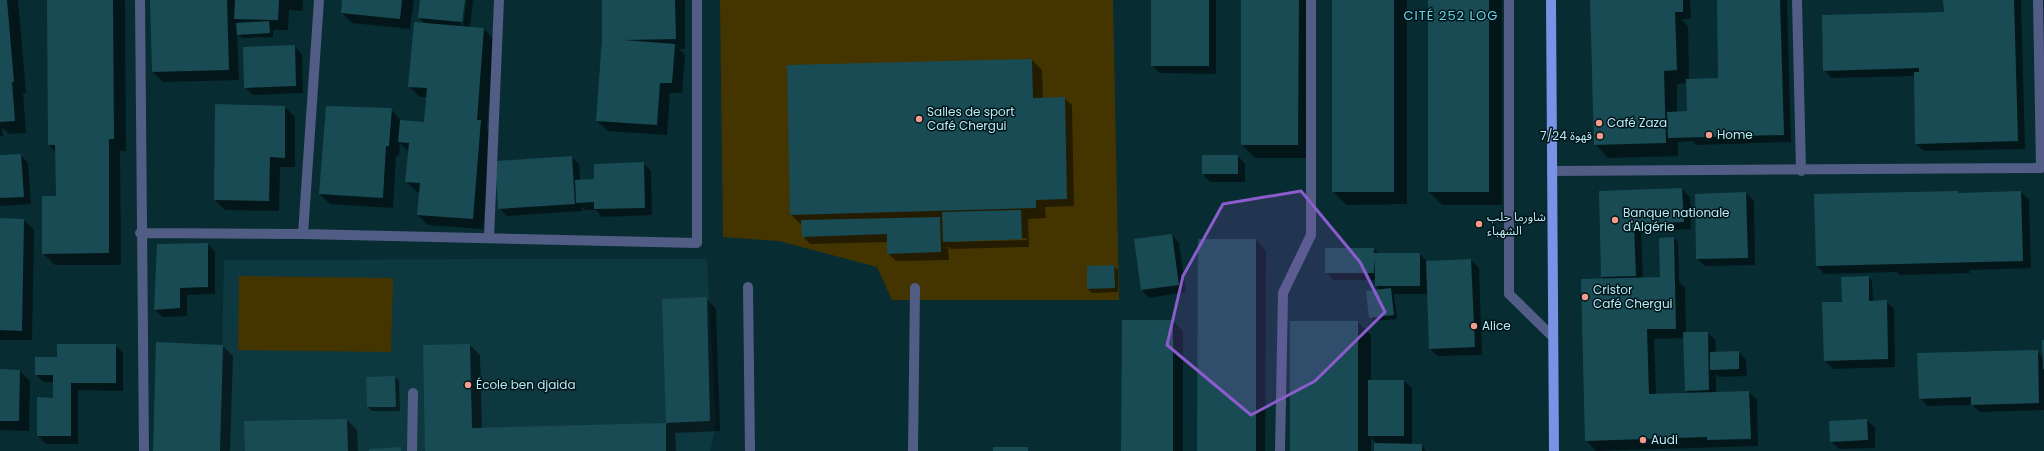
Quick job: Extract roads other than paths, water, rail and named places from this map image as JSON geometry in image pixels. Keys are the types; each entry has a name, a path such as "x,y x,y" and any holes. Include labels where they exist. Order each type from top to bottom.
{"main road":[{"path":"1551,0 1554,451"}],"street":[{"path":"140,0 140,233 144,451"},
{"path":"303,234 319,0"},
{"path":"489,238 499,0"},
{"path":"140,233 303,234 697,243 697,0"},
{"path":"1280,451 1282,293 1311,235 1311,0"},
{"path":"1509,0 1509,294 1554,337"},
{"path":"1797,0 1801,171"},
{"path":"1552,171 1801,171 2041,168 2038,0"},
{"path":"748,287 750,451"},
{"path":"913,451 914,288"},
{"path":"412,451 413,393"}],"place":[{"name":"Salles de sport Café Chergui","path":"919,119"},
{"name":"Café Zaza","path":"1599,123"},
{"name":"Home","path":"1709,135"},
{"name":"قهوة 7/24","path":"1600,136"},
{"name":"Banque nationale d'Algérie","path":"1615,220"},
{"name":"شاورما حلب الشهباء","path":"1479,224"},
{"name":"Cristor Café Chergui","path":"1585,297"},
{"name":"Alice","path":"1474,326"},
{"name":"École ben djaida","path":"468,385"},
{"name":"Audi","path":"1643,440"}],"district":[{"name":"CITÉ 252 LOG","path":"1451,15"}]}
